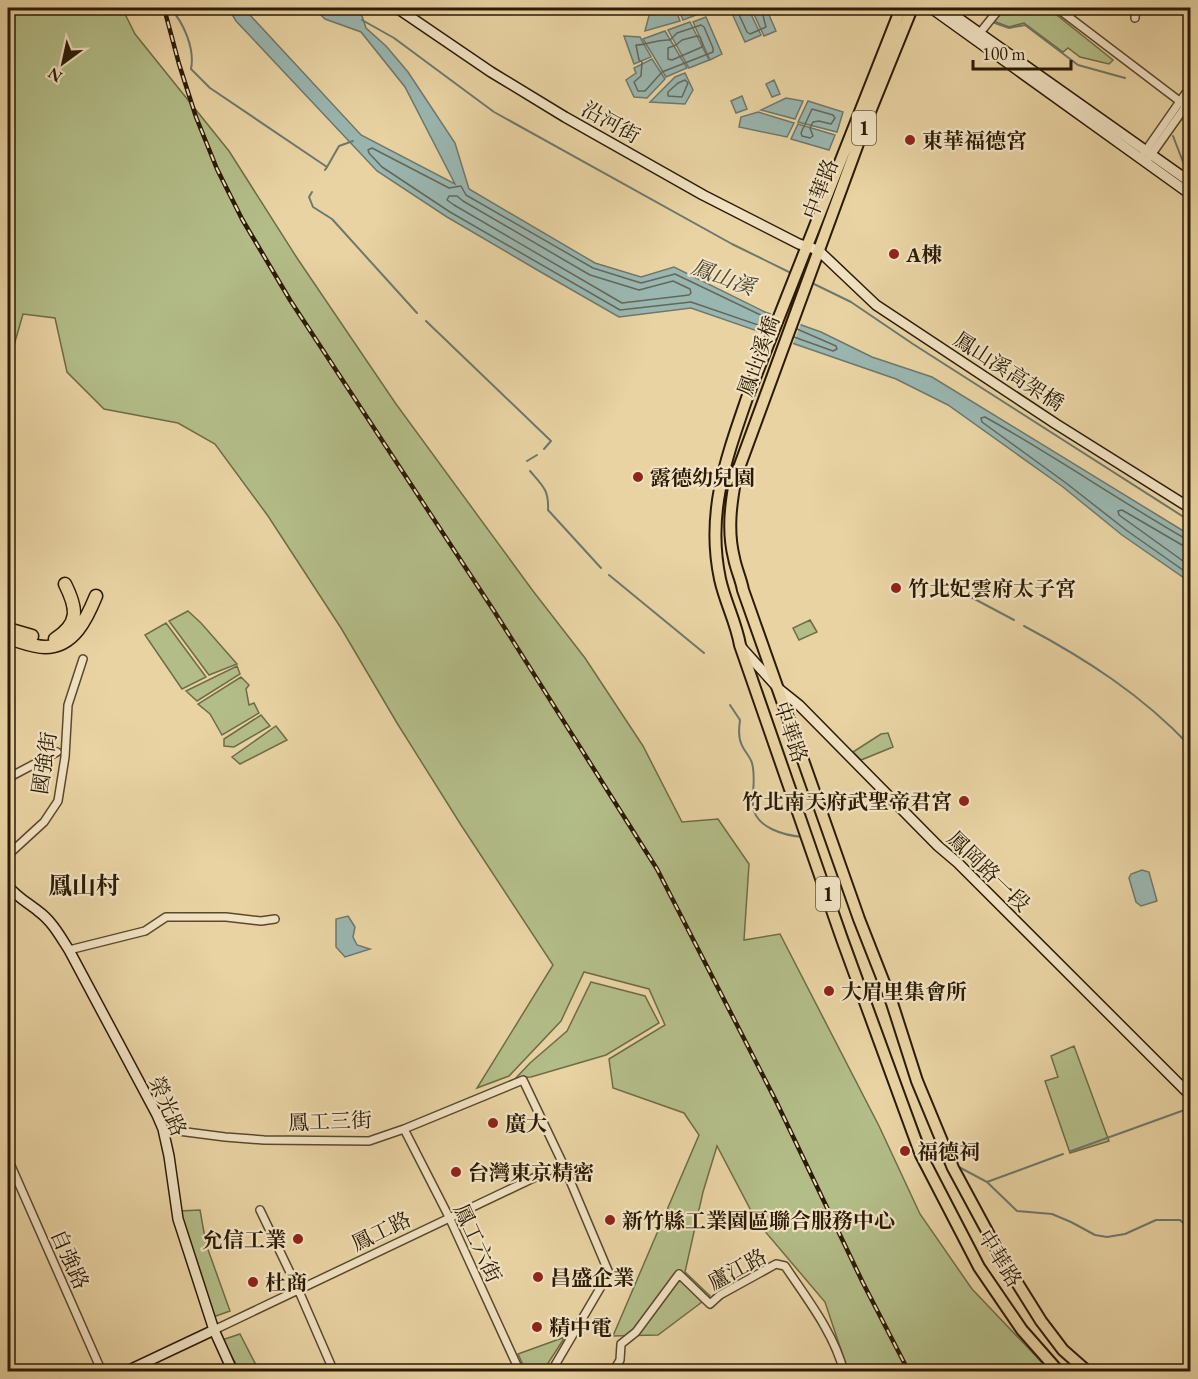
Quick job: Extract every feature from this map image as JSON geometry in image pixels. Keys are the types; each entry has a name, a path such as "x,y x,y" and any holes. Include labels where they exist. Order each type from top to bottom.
{"highway":[{"path":"8,629 45,639 56,638 68,629 74,617 75,605 65,584"},
{"path":"8,638 45,647 59,644 74,635 86,621 96,596"}],"main road":[{"name":"中華路","path":"806,246 900,8"},
{"name":"中華路","path":"818,250 912,8"},
{"name":"鳳山溪橋","path":"724,464 806,246"},
{"name":"鳳山溪橋","path":"736,476 818,250"},
{"name":"中華路","path":"724,464 716,511 715,539 720,579 737,627 740,645 842,932 842,939 921,1155 979,1267 1022,1330 1059,1371"},
{"name":"中華路","path":"736,476 730,504 730,534 733,556 743,590 780,689 859,919 892,1003 917,1081 952,1168 1001,1257 1041,1321 1063,1350 1088,1371"}],"street":[{"name":"沿河街","path":"397,8 490,72 565,117 703,195 818,250"},
{"path":"931,8 1191,194"},
{"path":"944,8 1191,182"},
{"path":"979,34 1000,8"},
{"path":"1057,8 1185,103"},
{"path":"1069,16 1075,8"},
{"path":"1135,18 1136,8"},
{"path":"1143,161 1185,103 1191,87"},
{"name":"鳳山溪高架橋","path":"818,250 876,305 1056,424 1191,508"},
{"name":"鳳岡路一段","path":"740,645 780,689 799,705 938,846 1191,1095"},
{"name":"國強街","path":"8,855 44,822 58,801 65,757 68,705 83,659"},
{"path":"8,778 57,752"},
{"name":"榮光路","path":"8,886 15,895 40,912 54,926 164,1129 178,1219 214,1330 233,1371"},
{"path":"69,950 145,931 166,917 226,917 261,921 275,919"},
{"name":"鳳工三街","path":"164,1129 264,1140 369,1141 405,1129 523,1080 563,1164"},
{"name":"鳳工六街","path":"405,1129 449,1217 520,1371"},
{"name":"自強路","path":"8,1159 102,1371"},
{"path":"551,1371 609,1273 563,1164"},
{"name":"鳳工路","path":"214,1330 563,1164"},
{"path":"260,1210 334,1371"},
{"name":"廬江路","path":"613,1371 620,1360 621,1344 636,1332 679,1274 710,1304 720,1295 776,1264 785,1266 817,1314 836,1348 844,1371"},
{"path":"125,1371 146,1367 214,1330"}],"green space":[{"path":"8,8 122,8 135,34 229,151 297,258 396,404 585,658 643,746 682,822 718,819 749,864 744,940 780,934 879,1126 920,1214 972,1289 1050,1371 848,1371 825,1302 757,1222 717,1146 703,1192 685,1272 710,1296 658,1335 613,1336 699,1135 684,1113 613,1088 609,1059 665,1025 649,989 584,972 561,1021 509,1076 477,1088 553,965 461,825 341,628 268,516 215,444 178,423 104,409 67,372 55,318 23,314 8,366"},
{"path":"1004,8 1048,8 1113,60 1109,64 1080,57 1068,48 1063,52 1024,23 1009,27 993,21"},
{"path":"188,611 237,664 209,675 169,621"},
{"path":"810,620 817,632 799,640 793,628"},
{"path":"166,623 206,677 182,689 145,635"},
{"path":"237,666 240,674 197,701 186,691"},
{"path":"241,677 249,685 246,689 249,705 254,703 259,713 222,735 210,714 198,704"},
{"path":"261,715 270,726 234,747 224,746 224,739"},
{"path":"276,726 287,740 240,764 232,757"},
{"path":"888,733 893,747 861,760 853,752 881,734"},
{"path":"591,982 645,996 659,1023 606,1055 531,1077 516,1078 567,1031"},
{"path":"1074,1046 1109,1141 1070,1153 1045,1081 1058,1077 1051,1056"},
{"path":"200,1210 206,1244 230,1311 213,1317 179,1211"},
{"path":"240,1334 259,1371 240,1371 222,1340"},
{"path":"565,1337 543,1371 526,1371 518,1354"}],"water":[{"name":"鳳山溪","path":"228,8 246,8 249,14 361,135 455,184 405,87 361,32 325,19 314,8 354,8 362,16 366,28 386,46 408,72 455,143 469,189 595,263 641,277 674,267 765,312 821,332 872,357 932,377 1190,535 1190,582 1122,535 1063,487 948,405 896,379 691,308 619,317 447,217 377,171 236,21"},
{"path":"651,8 675,8 680,21 645,31"},
{"path":"678,8 699,8 701,13 683,20"},
{"path":"748,8 761,35 745,42 730,9"},
{"path":"751,8 766,8 776,31 764,36"},
{"path":"706,17 722,54 710,60 693,22"},
{"path":"690,22 709,60 689,68 668,30"},
{"path":"665,31 687,68 666,77 643,39"},
{"path":"624,36 640,37 651,57 634,64"},
{"path":"652,59 665,79 647,98 634,97 626,80 636,73 634,68"},
{"path":"685,73 693,90 685,104 650,102 675,77"},
{"path":"774,80 780,94 772,97 766,84"},
{"path":"742,96 747,109 736,113 731,101"},
{"path":"786,98 803,101 795,119 761,110"},
{"path":"808,101 843,112 837,132 798,122"},
{"path":"758,112 794,123 787,137 739,127 741,117"},
{"path":"798,124 835,135 829,150 791,139"},
{"path":"1142,870 1149,872 1157,901 1141,906 1136,902 1129,878 1131,874"},
{"path":"348,916 355,927 353,937 357,945 370,949 345,957 336,947 336,919"}],"pier":[{"path":"772,311 802,321 792,346 763,336"}],"waterway":[{"path":"170,8 180,21 190,45 191,69 210,88 327,167 325,170"},
{"path":"362,20 394,38 494,112 732,244 793,274"},
{"path":"995,23 1009,28 1025,25 1078,65 1125,78"},
{"path":"1173,136 1185,167"},
{"path":"327,167 339,146 353,141"},
{"path":"312,192 309,197 313,207 332,219 417,313"},
{"path":"812,283 851,302 1190,521"},
{"path":"426,321 551,441 544,449"},
{"path":"527,461 537,455"},
{"path":"530,471 544,489 548,510 601,568"},
{"path":"609,575 704,653"},
{"path":"952,587 1014,620"},
{"path":"1024,626 1091,665 1133,694 1190,746"},
{"path":"730,705 740,720 740,740 752,763 755,813 759,820 772,829 804,837"},
{"path":"813,841 925,1147 944,1158"},
{"path":"1071,1151 1190,1108"},
{"path":"987,1182 1063,1154"},
{"path":"957,1166 987,1182 1017,1211 1052,1214 1095,1235 1107,1237 1125,1234 1156,1220 1180,1220 1190,1229"}],"railway":[{"path":"164,8 196,117 217,169 242,219 290,300 494,611 657,869 776,1101 863,1283 909,1372"}],"place":[{"name":"東華福德宮","path":"910,140"},
{"name":"A棟","path":"894,254"},
{"name":"露德幼兒園","path":"638,477"},
{"name":"竹北妃雲府太子宮","path":"896,588"},
{"name":"竹北南天府武聖帝君宮","path":"964,801"},
{"name":"大眉里集會所","path":"829,991"},
{"name":"廣大","path":"493,1123"},
{"name":"福德祠","path":"905,1151"},
{"name":"台灣東京精密","path":"456,1172"},
{"name":"新竹縣工業園區聯合服務中心","path":"610,1220"},
{"name":"允信工業","path":"298,1239"},
{"name":"昌盛企業","path":"538,1277"},
{"name":"杜商","path":"253,1282"},
{"name":"精中電","path":"537,1327"}],"district":[{"name":"鳳山村","path":"84,885"}]}
